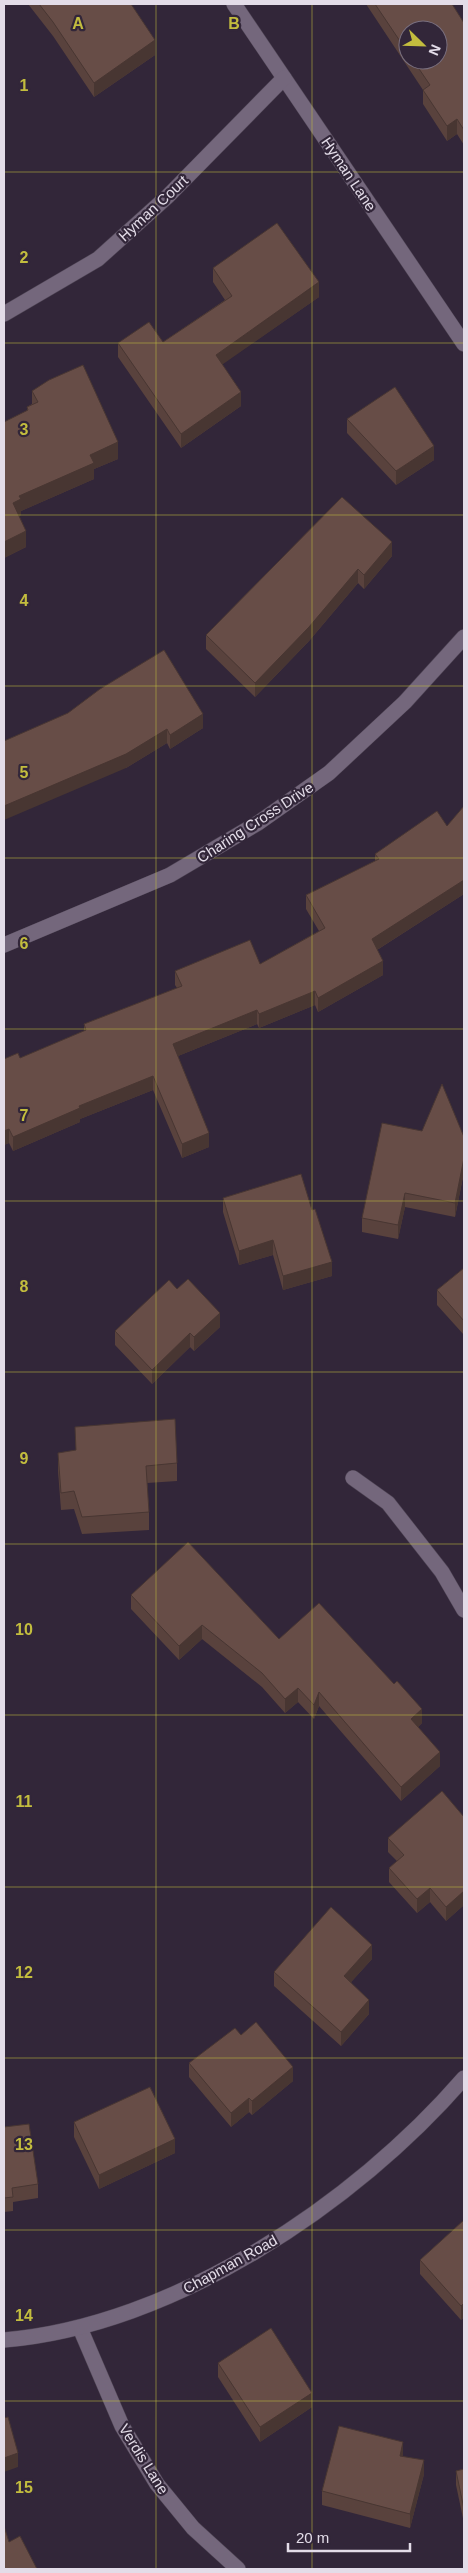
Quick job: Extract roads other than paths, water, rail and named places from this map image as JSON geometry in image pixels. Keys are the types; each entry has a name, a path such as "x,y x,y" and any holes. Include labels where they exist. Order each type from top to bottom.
{"street":[{"name":"Hyman Lane","path":"234,4 464,344"},
{"name":"Hyman Court","path":"4,314 98,259 168,196 284,78"},
{"name":"Charing Cross Drive","path":"4,946 170,876 258,822 330,773 405,702 464,637"},
{"path":"353,1478 388,1503 442,1572 464,1610"},
{"name":"Chapman Road","path":"4,2340 80,2328 164,2300 262,2249 376,2166 464,2078"},
{"name":"Verdis Lane","path":"80,2328 122,2426 157,2484 193,2528 238,2569"}]}
